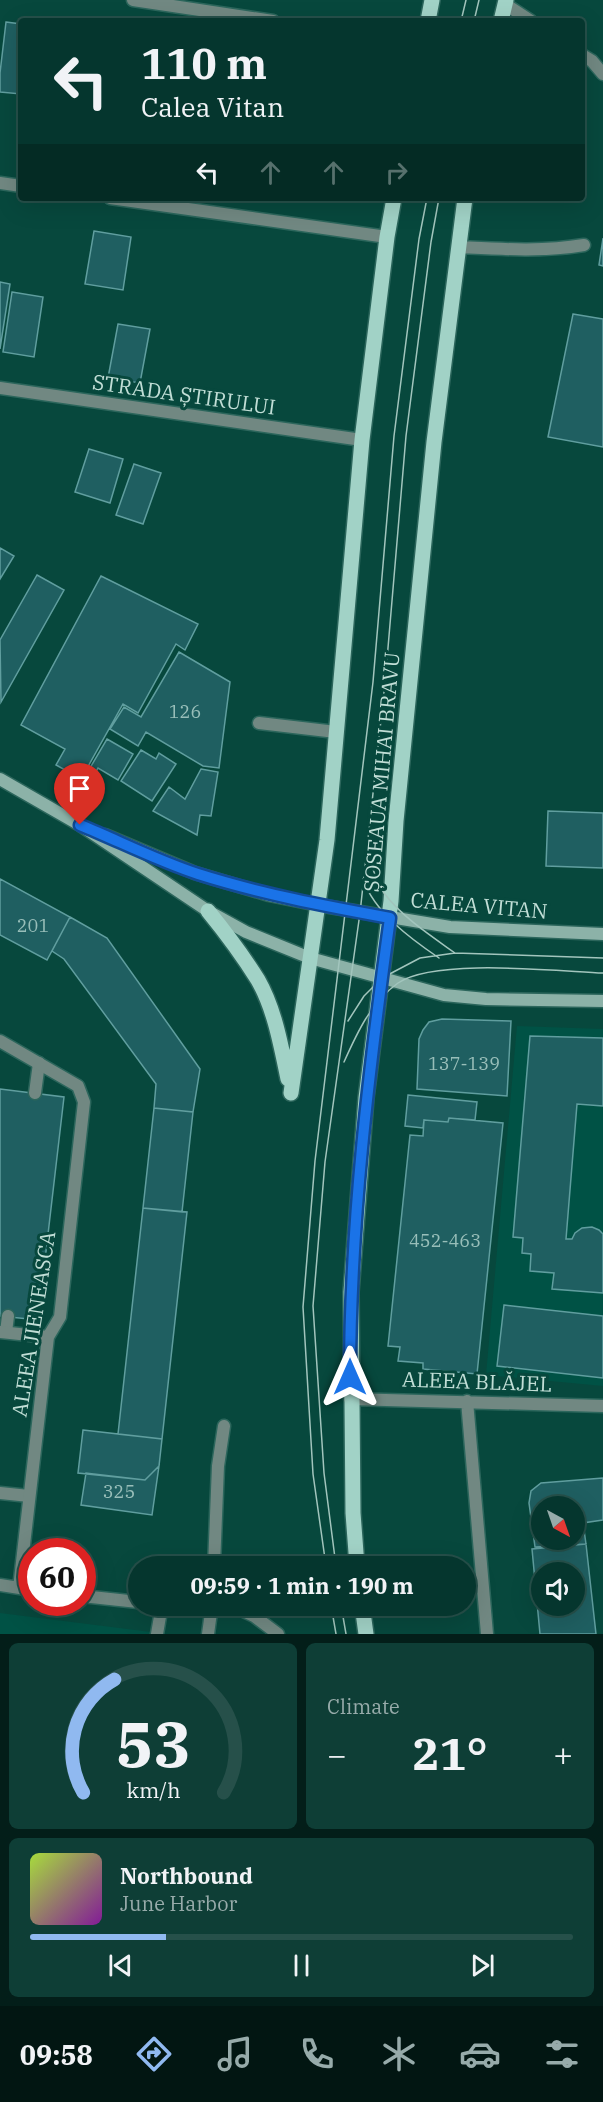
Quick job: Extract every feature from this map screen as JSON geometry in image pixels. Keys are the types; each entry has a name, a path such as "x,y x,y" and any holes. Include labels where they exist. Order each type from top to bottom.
{"main road":[{"path":"429,18 432,0"},
{"path":"502,18 506,2"},
{"path":"208,911 259,982 281,1045 291,1093 327,840 362,441 393,201"},
{"name":"ȘOSEAUA MIHAI BRAVU","path":"356,1556 350,1399 351,1292 366,1098 390,918 396,821 434,442 465,201"},
{"name":"CALEA VITAN","path":"0,778 80,825 208,911 264,939 310,958 429,992 464,998 603,1001"},
{"name":"CALEA VITAN","path":"80,825 195,873 269,895 390,918 476,929 603,934"},
{"path":"364,1616 366,1634"}],"street":[{"path":"133,0 253,18"},
{"path":"506,2 527,18"},
{"path":"585,57 603,74"},
{"path":"0,183 18,186"},
{"path":"131,201 387,237"},
{"path":"458,246 516,250 560,249 584,245"},
{"name":"STRADA ȘTIRULUI","path":"0,388 362,441"},
{"path":"259,723 336,732"},
{"name":"ALEEA JIENEASCA","path":"0,1041 78,1086 84,1102 60,1317 48,1337 29,1496 27,1538"},
{"path":"35,1093 39,1063"},
{"path":"8,1317 3,1332 48,1337"},
{"name":"ALEEA BLĂJEL","path":"350,1399 603,1406"},
{"path":"467,1401 487,1634"},
{"path":"214,1556 218,1466 224,1426"},
{"path":"0,1493 29,1496"},
{"path":"0,1585 18,1588"},
{"path":"96,1598 128,1601"},
{"path":"157,1634 160,1616"},
{"path":"208,1634 210,1616"},
{"path":"254,1616 278,1634"}],"shaded area":[{"path":"517,1026 603,1029 603,1386 486,1375"},
{"path":"0,1613 167,1634 0,1634"}],"building":[{"path":"6,22 18,24 18,94 0,92"},
{"path":"94,231 131,237 123,290 85,284"},
{"path":"603,238 603,266 599,265"},
{"path":"0,282 10,284 0,349"},
{"path":"12,292 43,297 34,357 3,352"},
{"path":"573,314 603,319 603,447 548,437"},
{"path":"118,324 150,329 140,383 108,378"},
{"path":"89,449 123,459 110,503 75,492"},
{"path":"134,464 161,473 143,524 116,515"},
{"path":"0,548 14,556 0,579"},
{"path":"37,575 64,590 1,702 0,640"},
{"path":"101,576 198,624 185,650 176,644 138,713 123,704 81,779 56,765 65,749 21,725"},
{"path":"179,652 230,682 219,768 203,766 146,732 138,746 110,729 124,707 141,717"},
{"path":"107,739 133,754 118,780 98,768 93,777 87,773"},
{"path":"141,750 156,759 159,753 176,764 152,801 121,781"},
{"path":"201,769 218,772 211,816 200,815 197,835 153,811 169,787 185,799"},
{"path":"548,811 603,813 603,868 546,866"},
{"path":"0,879 70,917 47,960 0,935"},
{"path":"70,917 107,938 200,1069 193,1112 154,1108 156,1084 64,959 52,951"},
{"path":"442,1019 511,1021 507,1096 417,1089 419,1039 429,1022"},
{"path":"530,1036 603,1038 603,1106 577,1104 566,1239 572,1239 575,1233 582,1228 592,1227 603,1234 603,1293 552,1289 554,1273 530,1271 531,1254 522,1253 523,1238 513,1237"},
{"path":"0,1089 64,1097 38,1320 0,1316"},
{"path":"408,1095 477,1102 475,1120 449,1118 448,1122 424,1120 423,1128 405,1126"},
{"path":"154,1108 193,1112 182,1212 143,1208"},
{"path":"449,1118 503,1123 477,1374 423,1369 423,1363 398,1361 400,1347 388,1346 410,1135 423,1136 424,1120 448,1122"},
{"path":"143,1208 187,1212 162,1439 118,1434"},
{"path":"504,1305 603,1316 603,1378 497,1366"},
{"path":"83,1430 162,1439 159,1466 145,1480 78,1473"},
{"path":"159,1466 152,1515 81,1505 86,1473 145,1480"},
{"path":"603,1478 603,1520 585,1523 585,1496 531,1496 531,1518 529,1503 531,1491 541,1483"},
{"path":"586,1544 596,1634 540,1634 538,1616 585,1616 585,1562 533,1562 532,1550 585,1550"}],"tram line":[{"path":"462,18 466,0"},
{"path":"475,18 479,0"},
{"path":"325,1556 313,1474 303,1307 315,1161 373,682 394,436 419,239 426,201"},
{"path":"335,1556 324,1473 313,1306 325,1162 360,913 385,683 406,436 438,201"},
{"path":"368,854 374,874 391,902 417,926 455,953"},
{"path":"363,879 368,891 384,913 439,958"},
{"path":"348,1021 364,996 382,978 420,958 455,953 603,958"},
{"path":"344,1062 360,1029 380,999 398,983 416,975 467,968 603,973"},
{"path":"333,1616 336,1634"},
{"path":"343,1616 346,1634"}],"route":[{"path":"80,825 195,873 247,889 390,918 366,1098 351,1292 350,1377"}]}
